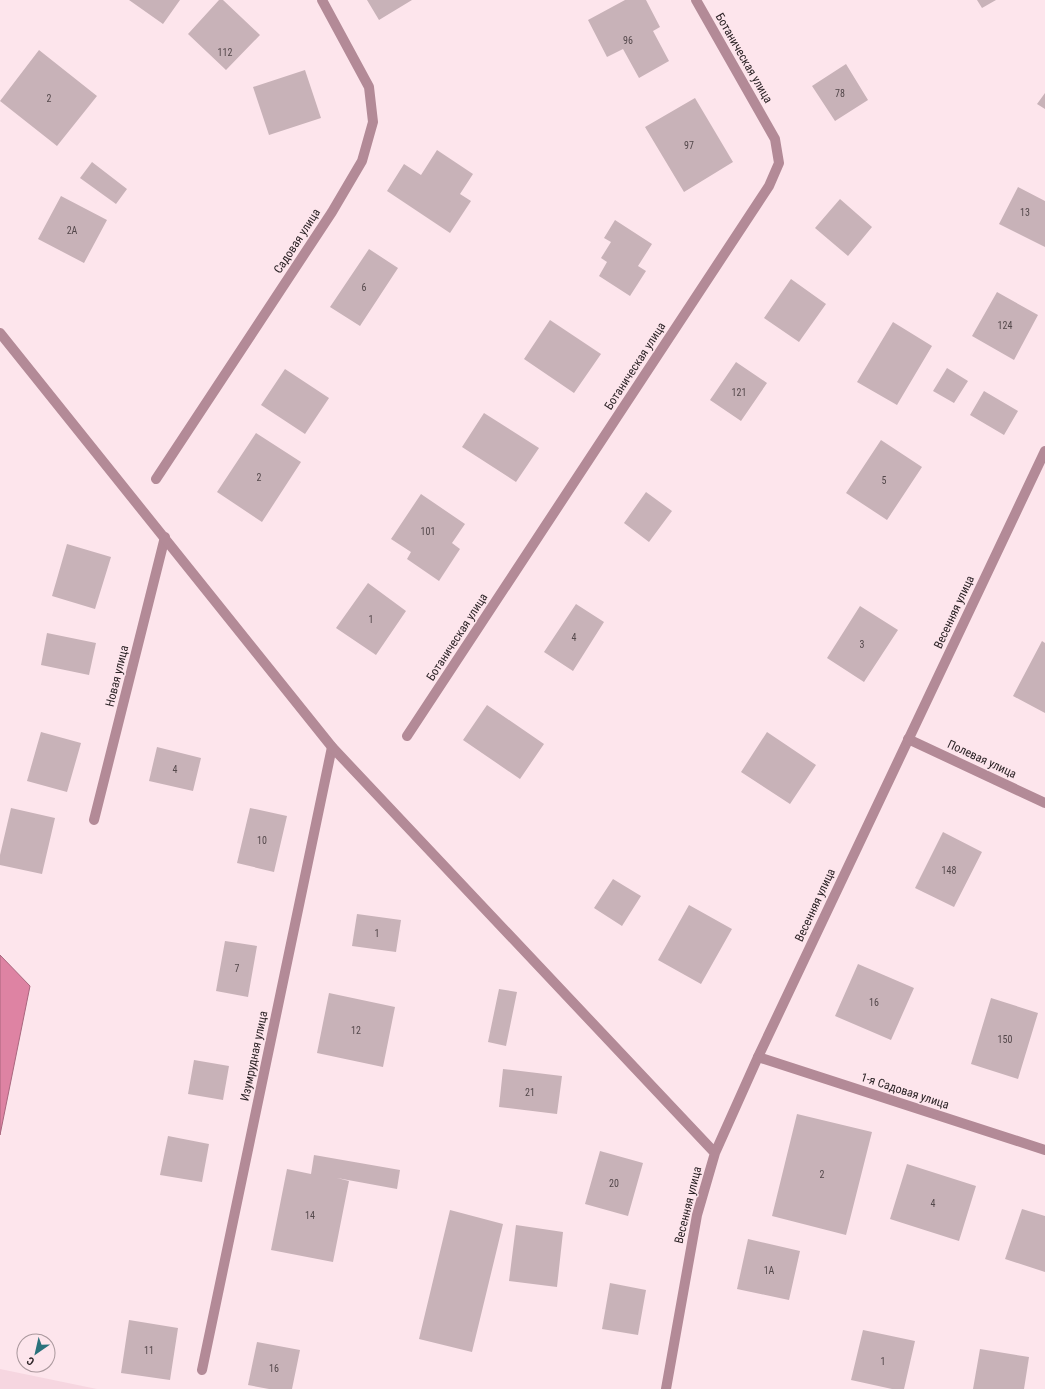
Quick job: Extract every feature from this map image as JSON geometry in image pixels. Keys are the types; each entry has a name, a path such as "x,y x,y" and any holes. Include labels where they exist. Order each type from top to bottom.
{"street":[{"name":"Садовая улица","path":"156,479 332,212 362,161 374,122 369,87 322,0"},
{"name":"Ботаническая улица","path":"407,736 769,186 779,163 775,139 696,0"},
{"path":"0,333 332,747 715,1153"},
{"name":"Весенняя улица","path":"666,1389 697,1215 715,1153 758,1057 1045,451"},
{"name":"Новая улица","path":"94,820 165,538"},
{"name":"Полевая улица","path":"908,739 1045,803"},
{"name":"Изумрудная улица","path":"202,1370 332,747"},
{"name":"1-я Садовая улица","path":"758,1057 1045,1150"}],"shaded area":[{"path":"0,955 30,986 0,1135"},
{"path":"0,1369 97,1389 0,1389"}],"building":[{"path":"129,0 180,0 163,24"},
{"path":"219,0 223,0 260,35 226,70 188,34"},
{"path":"367,0 412,0 379,20"},
{"path":"625,0 646,0 660,27 653,31 669,61 639,78 623,49 607,57 588,20"},
{"path":"977,0 996,0 982,8"},
{"path":"39,50 97,96 57,146 0,101"},
{"path":"846,64 868,100 835,121 812,86"},
{"path":"305,70 321,118 269,135 253,87"},
{"path":"1045,93 1045,109 1037,104"},
{"path":"695,98 733,162 684,192 645,127"},
{"path":"437,150 473,174 460,194 471,201 450,233 387,191 404,164 421,175"},
{"path":"92,162 127,189 116,204 80,178"},
{"path":"1018,187 1045,201 1045,247 999,224"},
{"path":"61,196 107,220 84,263 38,239"},
{"path":"840,199 872,227 848,256 815,228"},
{"path":"615,220 652,244 638,266 646,271 630,296 599,276 607,262 601,258 611,242 604,238"},
{"path":"369,249 398,268 360,326 330,307"},
{"path":"791,279 826,304 799,342 764,318"},
{"path":"997,292 1038,315 1014,360 972,336"},
{"path":"550,320 601,354 574,393 524,359"},
{"path":"893,322 932,346 897,405 857,382"},
{"path":"736,362 767,383 741,421 710,400"},
{"path":"947,368 968,381 954,403 933,391"},
{"path":"285,369 329,398 305,434 261,405"},
{"path":"984,391 1018,411 1004,435 970,415"},
{"path":"484,413 539,448 516,482 462,447"},
{"path":"256,433 301,462 262,522 217,492"},
{"path":"881,440 922,467 887,520 846,493"},
{"path":"646,492 672,511 649,542 624,523"},
{"path":"421,494 465,524 452,543 460,549 439,581 407,559 411,552 391,539"},
{"path":"67,544 111,557 95,609 52,596"},
{"path":"368,583 406,611 376,655 336,628"},
{"path":"576,604 604,622 573,671 544,652"},
{"path":"860,606 898,630 864,682 827,658"},
{"path":"47,633 96,643 89,675 41,665"},
{"path":"1042,641 1045,643 1045,713 1013,696"},
{"path":"487,705 544,744 520,779 463,740"},
{"path":"41,732 81,743 67,792 27,781"},
{"path":"767,732 816,765 790,804 741,772"},
{"path":"157,747 201,758 193,791 149,781"},
{"path":"11,808 55,818 42,874 0,865 0,855"},
{"path":"250,808 287,816 274,872 237,863"},
{"path":"943,832 982,852 954,907 915,888"},
{"path":"613,879 641,896 622,926 594,908"},
{"path":"689,905 732,929 701,984 658,960"},
{"path":"357,914 401,920 396,952 352,946"},
{"path":"225,941 257,946 248,997 216,991"},
{"path":"858,964 914,988 891,1040 835,1016"},
{"path":"499,989 517,992 506,1046 488,1042"},
{"path":"329,993 395,1007 383,1067 317,1053"},
{"path":"991,998 1038,1013 1018,1079 971,1064"},
{"path":"194,1060 229,1066 223,1100 188,1094"},
{"path":"503,1069 562,1076 557,1114 499,1107"},
{"path":"797,1114 872,1132 846,1235 772,1216"},
{"path":"168,1136 209,1144 202,1182 160,1175"},
{"path":"600,1151 643,1163 628,1216 585,1204"},
{"path":"314,1155 400,1170 397,1189 337,1178 349,1181 333,1262 271,1250 287,1169 311,1174"},
{"path":"907,1164 976,1186 959,1241 890,1219"},
{"path":"1022,1209 1045,1216 1045,1272 1005,1259"},
{"path":"450,1210 503,1224 472,1352 419,1339"},
{"path":"516,1225 563,1232 557,1287 509,1281"},
{"path":"748,1239 800,1251 789,1300 737,1289"},
{"path":"610,1283 646,1290 638,1335 602,1329"},
{"path":"129,1320 178,1328 170,1380 121,1373"},
{"path":"863,1330 915,1341 904,1389 892,1389 851,1380"},
{"path":"257,1342 300,1350 292,1389 269,1389 248,1385"},
{"path":"980,1349 1029,1357 1024,1389 973,1389"}]}
